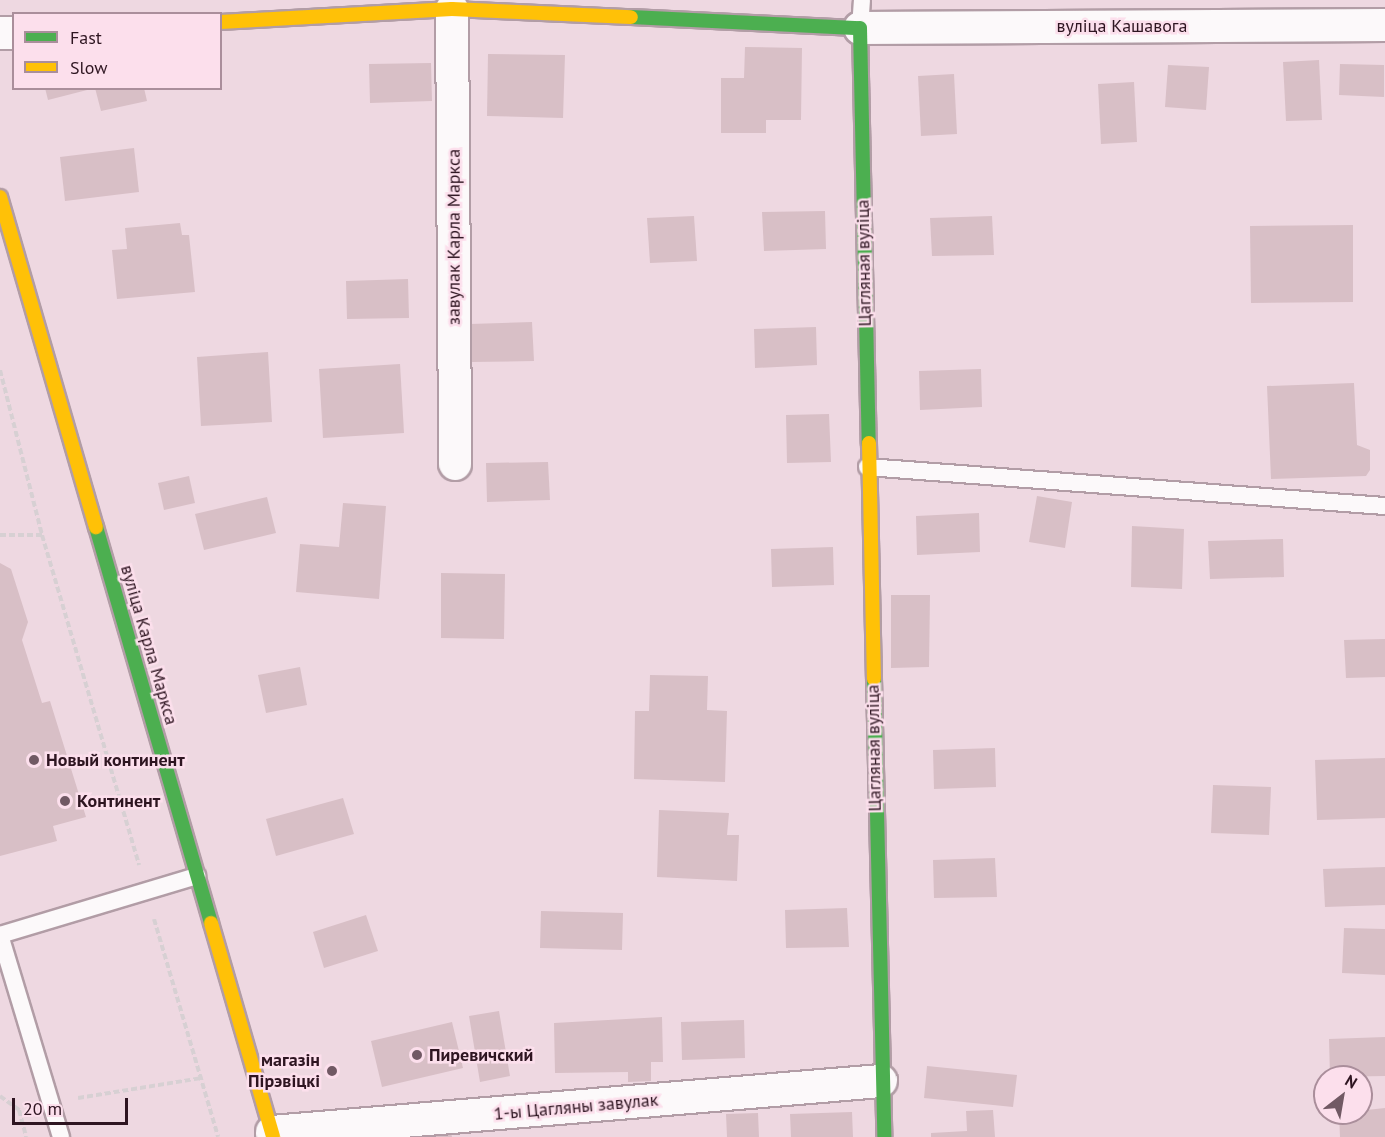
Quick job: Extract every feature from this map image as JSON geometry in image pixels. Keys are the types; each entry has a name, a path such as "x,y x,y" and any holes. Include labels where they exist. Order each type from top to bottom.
{"street":[{"path":"222,22 452,9 861,14"},
{"name":"завулак Карла Маркса","path":"452,9 455,464"},
{"name":"вуліца Кашавога","path":"861,14 1385,25"},
{"name":"Цагляная вуліца","path":"861,14 867,467 884,1137"},
{"name":"вуліца Карла Маркса","path":"0,197 272,1134"},
{"name":"1-ы Цагляны завулак","path":"272,1134 881,1081"}],"lane":[{"path":"867,467 1385,506"},
{"path":"61,1137 0,935 197,876"}],"path":[{"path":"0,370 42,535 218,1137"},
{"path":"0,535 42,535"},
{"path":"19,1110 201,1078"},
{"path":"0,1096 19,1110 26,1137"}],"building":[{"path":"745,47 802,48 801,120 766,120 766,133 721,133 721,78 744,78"},
{"path":"488,54 565,55 563,118 487,116"},
{"path":"1319,60 1322,120 1286,121 1283,62"},
{"path":"431,63 432,101 370,103 369,64"},
{"path":"1340,64 1384,65 1384,97 1339,95"},
{"path":"1168,65 1209,67 1206,110 1165,107"},
{"path":"954,74 957,134 921,136 918,76"},
{"path":"1134,82 1137,142 1101,144 1098,84"},
{"path":"46,90 87,90 48,100"},
{"path":"96,90 144,90 147,101 101,111"},
{"path":"134,148 139,192 65,201 60,157"},
{"path":"825,211 826,249 764,251 762,212"},
{"path":"694,216 697,261 650,263 647,218"},
{"path":"992,216 994,255 932,256 930,218"},
{"path":"180,223 182,235 189,235 195,292 117,299 112,250 127,249 125,228"},
{"path":"1353,225 1353,302 1251,303 1250,226"},
{"path":"408,279 409,318 347,319 346,281"},
{"path":"532,322 534,361 471,362 470,324"},
{"path":"816,327 817,365 755,368 754,329"},
{"path":"268,352 272,422 201,426 197,357"},
{"path":"400,364 404,433 323,438 319,369"},
{"path":"981,369 982,407 920,410 919,371"},
{"path":"1354,383 1357,445 1370,450 1370,470 1366,476 1271,479 1267,386"},
{"path":"829,414 831,462 787,463 786,415"},
{"path":"548,462 550,500 487,502 486,463"},
{"path":"189,476 195,503 164,510 158,483"},
{"path":"1037,496 1072,502 1065,548 1029,542"},
{"path":"267,497 276,533 204,550 195,514"},
{"path":"343,503 386,506 379,599 296,592 300,544 339,547"},
{"path":"979,513 980,552 917,555 916,516"},
{"path":"1132,526 1184,529 1182,589 1131,587"},
{"path":"1283,539 1284,577 1210,579 1208,541"},
{"path":"833,547 834,585 772,587 771,549"},
{"name":"Новый континент","path":"0,563 11,569 28,622 22,640 42,703 50,701 86,817 53,826 57,841 0,856"},
{"path":"441,573 505,574 504,639 441,638"},
{"path":"891,595 930,595 929,667 891,668"},
{"path":"1385,639 1385,677 1346,678 1344,640"},
{"path":"300,667 307,705 266,713 258,675"},
{"path":"650,675 708,676 707,710 727,711 725,782 634,779 635,711 649,711"},
{"path":"995,748 996,787 934,789 933,750"},
{"path":"1385,758 1385,818 1317,820 1315,760"},
{"path":"1213,785 1271,787 1269,835 1211,833"},
{"path":"343,798 354,834 276,856 266,819"},
{"path":"659,810 729,813 727,835 739,835 737,881 657,877"},
{"path":"995,858 997,897 934,898 933,860"},
{"path":"1385,867 1385,905 1325,907 1323,869"},
{"path":"847,908 849,947 786,948 785,910"},
{"path":"541,911 623,913 622,950 540,948"},
{"path":"366,915 378,951 324,968 313,932"},
{"path":"1344,928 1385,929 1385,975 1342,973"},
{"path":"499,1011 510,1076 480,1082 469,1016"},
{"path":"662,1017 663,1062 651,1062 651,1081 628,1082 628,1072 555,1073 554,1023"},
{"path":"744,1020 745,1058 682,1060 681,1022"},
{"name":"Пиревичский","path":"452,1022 463,1068 382,1087 371,1041"},
{"path":"1385,1037 1385,1076 1373,1076 1373,1065 1330,1065 1329,1039"},
{"path":"927,1066 1017,1075 1013,1107 924,1098"},
{"path":"1385,1108 1385,1137 1340,1137 1340,1125 1373,1125 1373,1109"},
{"path":"993,1110 995,1137 931,1137 931,1133 967,1131 966,1111"},
{"path":"852,1112 853,1137 791,1137 790,1114"},
{"path":"758,1113 759,1137 727,1137 726,1114"},
{"path":"450,1128 452,1137 407,1136"}],"traffic: fast":[{"path":"631,17 860,28 869,443"},
{"path":"96,527 211,923"},
{"path":"874,679 884,1137"}],"traffic: slow":[{"path":"222,22 452,9 631,17"},
{"path":"0,197 96,527"},
{"path":"869,443 874,679"},
{"path":"211,923 273,1137"}],"place":[{"name":"Новый континент","path":"34,760"},
{"name":"Континент","path":"65,801"},
{"name":"Пиревичский","path":"417,1055"},
{"name":"магазін Пірэвіцкі","path":"332,1071"}]}
